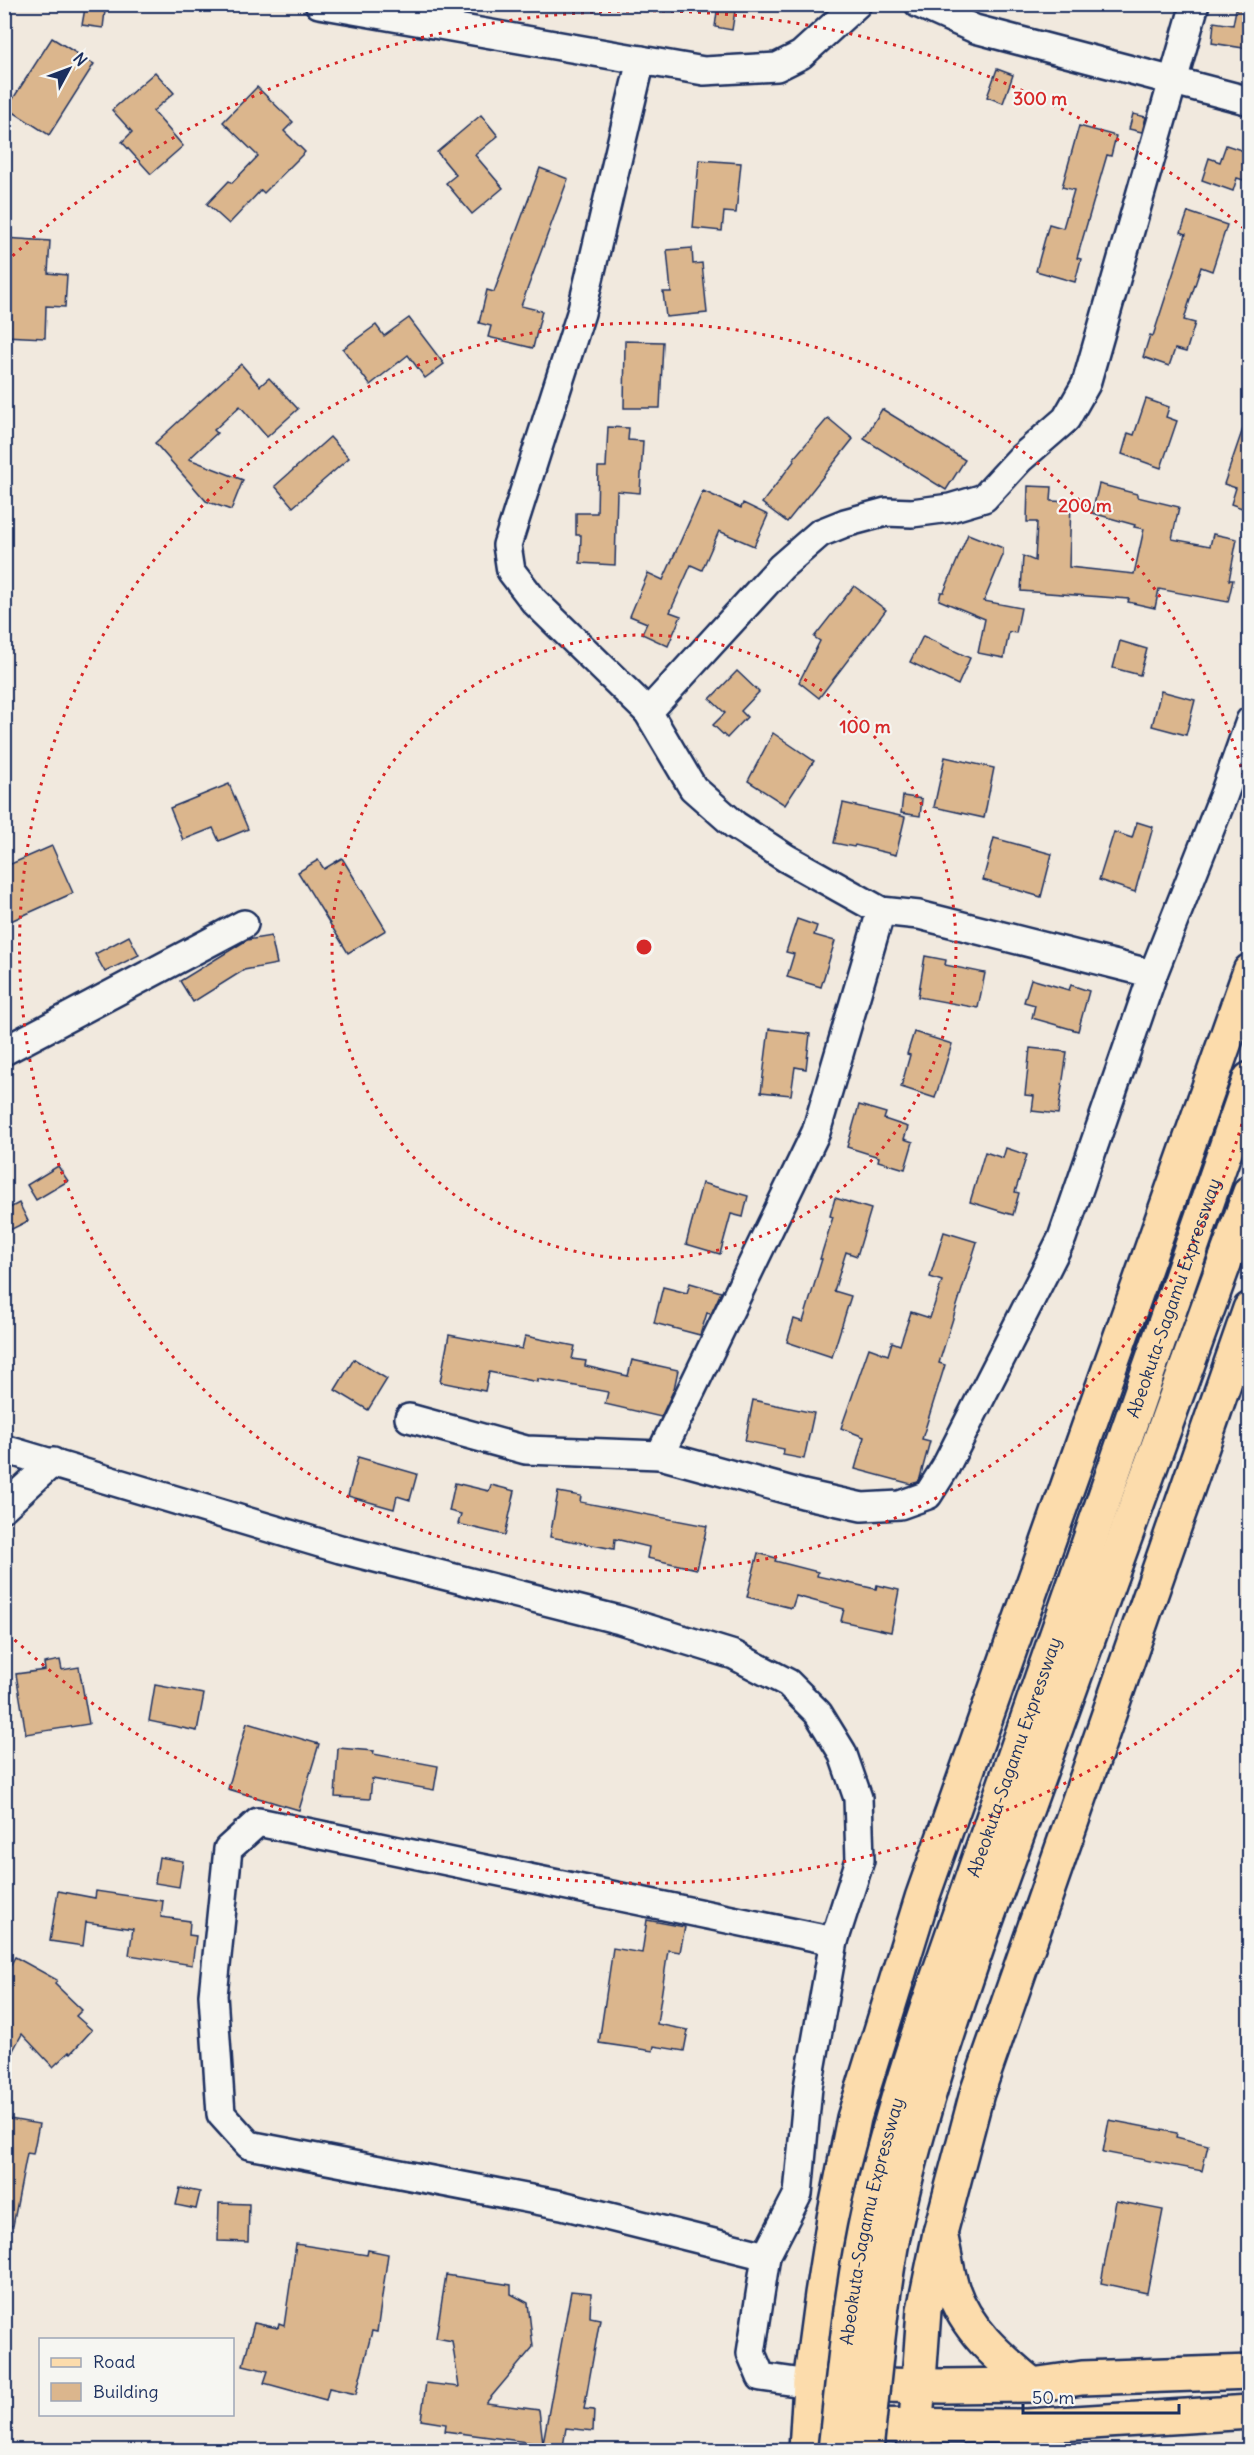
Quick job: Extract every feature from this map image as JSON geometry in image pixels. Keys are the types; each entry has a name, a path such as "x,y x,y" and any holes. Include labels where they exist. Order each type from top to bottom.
{"main road":[{"path":"1250,971 919,1909 854,2118 834,2217 810,2384 807,2438 915,2439 1027,2426 1250,2412"},
{"name":"Abeokuta-Sagamu Expressway","path":"866,2451 881,2305 899,2208 973,1918 1250,1079"},
{"name":"Abeokuta-Sagamu Expressway","path":"835,2451 851,2306 868,2210 891,2119 973,1918 1250,1191"},
{"path":"915,2439 924,2310 940,2233 977,2092 1250,1309"},
{"path":"940,2233 953,2289 970,2323 992,2350 1032,2385"},
{"path":"810,2384 1032,2385 1082,2378 1250,2372"},
{"path":"1007,2451 1027,2426"}],"street":[{"path":"319,4 704,71 777,67 801,55 857,4"},
{"path":"919,4 975,29 1250,101"},
{"path":"648,712 781,567 820,533 845,523 886,512 912,513 984,498 1020,459 1066,419 1086,384 1196,4"},
{"path":"641,60 581,313 507,545 512,571 534,602 648,712 693,788 735,825 786,858 881,911 919,915 1153,974"},
{"path":"409,1418 526,1450 660,1455 803,1494 862,1507 900,1505 928,1495 945,1468 1062,1238 1153,974 1224,794 1250,721"},
{"path":"660,1455 816,1132 881,911"},
{"path":"4,1051 244,924"},
{"path":"4,1449 340,1549 620,1620 734,1655 788,1683 818,1713 842,1752 858,1798 860,1860 834,1941 808,2087 798,2194 766,2256 751,2353 761,2377 810,2384"},
{"path":"4,1507 53,1462"},
{"path":"766,2256 562,2205 249,2145 221,2114 213,1995 228,1849 258,1822 834,1941"}],"building":[{"path":"718,4 736,4 732,30 715,27"},
{"path":"1237,4 1250,4 1250,49 1212,43 1214,22 1233,25"},
{"path":"85,8 105,11 103,28 82,25"},
{"path":"52,38 94,64 49,135 7,108"},
{"path":"997,69 1013,75 1003,103 987,97"},
{"path":"155,72 174,93 153,111 183,146 151,174 122,142 132,132 112,110"},
{"path":"257,87 293,122 284,131 305,152 264,193 261,190 229,224 207,204 229,181 232,183 258,156 223,122"},
{"path":"1133,114 1146,117 1142,132 1129,129"},
{"path":"481,115 498,136 475,155 503,188 472,214 446,183 456,175 437,152"},
{"path":"1079,126 1116,136 1111,156 1107,155 1077,258 1081,259 1075,282 1036,271 1049,224 1063,228 1074,190 1062,187"},
{"path":"1226,145 1250,153 1250,182 1237,178 1233,191 1202,180 1209,158 1220,162"},
{"path":"699,160 741,163 736,213 724,212 722,231 693,228"},
{"path":"540,168 568,179 521,306 542,311 533,348 488,337 491,326 479,323 487,290 494,292"},
{"path":"1188,212 1227,225 1212,271 1201,267 1188,306 1184,320 1195,323 1186,352 1175,349 1169,366 1143,357 1150,335 1153,336 1186,234 1181,232"},
{"path":"4,238 50,241 48,273 67,275 65,307 46,306 45,338 4,336"},
{"path":"692,248 693,264 702,263 707,313 666,317 663,292 671,292 667,250"},
{"path":"409,318 444,364 425,378 408,355 370,385 343,349 376,325 384,336"},
{"path":"625,341 663,342 660,408 624,408"},
{"path":"241,364 260,386 269,378 298,409 267,437 240,406 214,430 217,433 189,459 243,480 231,510 206,501 155,443"},
{"path":"1146,399 1169,407 1166,417 1177,421 1161,468 1122,454 1128,433 1134,435"},
{"path":"882,409 965,460 946,490 864,439"},
{"path":"1247,417 1250,418 1250,511 1231,504 1236,488 1224,484"},
{"path":"828,418 853,439 787,522 762,503 794,461 793,459"},
{"path":"608,427 629,428 628,440 643,441 640,493 617,491 615,565 580,563 581,535 576,535 576,513 597,513 598,467 606,467"},
{"path":"330,437 349,458 293,507 275,486"},
{"path":"1099,484 1137,494 1137,497 1179,507 1172,539 1210,546 1213,534 1237,539 1229,580 1233,580 1228,602 1159,589 1155,608 1128,602 1129,599 1021,591 1023,556 1035,561 1037,522 1027,522 1028,486 1052,487 1051,501 1071,502 1069,567 1134,574 1144,529 1092,513"},
{"path":"703,491 741,508 743,503 768,515 754,546 719,531 702,570 691,565 670,612 681,616 668,646 642,634 647,623 630,616 648,573 663,580"},
{"path":"968,534 1003,548 1003,555 984,601 1021,608 1016,633 1009,632 1004,658 978,653 985,619 939,600"},
{"path":"854,586 886,610 819,698 799,682 820,641 814,637"},
{"path":"923,636 970,658 958,685 910,662"},
{"path":"1120,641 1147,649 1140,675 1113,668"},
{"path":"737,671 759,692 741,711 747,717 727,738 713,725 725,713 710,699"},
{"path":"1161,691 1195,700 1186,735 1152,726"},
{"path":"773,733 814,761 785,805 748,781"},
{"path":"945,757 994,768 984,818 934,807"},
{"path":"229,784 248,829 219,841 213,828 183,840 170,808"},
{"path":"903,796 922,799 920,816 901,813"},
{"path":"843,803 905,817 896,855 855,845 854,847 834,843"},
{"path":"1137,822 1153,827 1135,892 1099,880 1114,832 1132,838"},
{"path":"994,838 1052,854 1041,897 983,880"},
{"path":"52,846 73,893 4,924 4,867"},
{"path":"342,858 386,930 348,953 298,872 318,860 324,869"},
{"path":"797,919 817,926 814,935 835,941 821,987 787,977 794,954 786,952"},
{"path":"129,936 139,955 105,972 95,954"},
{"path":"271,936 277,964 244,970 193,1002 180,981 247,940"},
{"path":"925,956 946,960 945,965 985,973 978,1008 918,997"},
{"path":"1031,979 1069,990 1071,985 1089,991 1078,1031 1032,1018 1035,1005 1024,1002"},
{"path":"769,1029 810,1034 806,1069 795,1067 791,1095 761,1092"},
{"path":"914,1032 952,1044 935,1098 901,1087"},
{"path":"1030,1048 1067,1052 1058,1114 1032,1111 1034,1096 1025,1095"},
{"path":"859,1105 886,1113 884,1119 908,1127 904,1139 913,1142 905,1169 878,1161 879,1157 847,1147"},
{"path":"1006,1148 1027,1155 1015,1192 1019,1193 1013,1215 970,1202 985,1152 1003,1158"},
{"path":"58,1166 68,1181 36,1200 27,1185"},
{"path":"702,1183 748,1196 743,1217 731,1214 720,1254 686,1244"},
{"path":"835,1198 871,1209 857,1256 846,1252 834,1291 851,1296 832,1357 787,1342 794,1319 803,1322 833,1217 830,1216"},
{"path":"19,1203 28,1221 4,1233 4,1211"},
{"path":"944,1232 977,1242 939,1363 945,1365 922,1439 930,1441 920,1478 918,1482 911,1484 855,1469 864,1437 841,1428 869,1348 888,1355 892,1342 900,1345 911,1312 930,1318 942,1281 930,1277"},
{"path":"690,1283 721,1292 711,1314 707,1313 700,1335 654,1323 663,1287 687,1293"},
{"path":"449,1335 522,1349 525,1336 575,1346 572,1359 586,1361 585,1366 628,1376 632,1360 678,1370 674,1389 661,1417 605,1404 608,1392 538,1379 538,1382 489,1372 485,1391 440,1382"},
{"path":"354,1359 387,1379 368,1410 335,1390"},
{"path":"753,1400 814,1413 804,1459 783,1455 784,1449 745,1441"},
{"path":"358,1457 417,1474 410,1500 397,1496 394,1509 348,1496"},
{"path":"455,1483 489,1491 491,1485 515,1491 505,1535 458,1524 461,1514 449,1511"},
{"path":"558,1492 581,1496 580,1502 707,1526 697,1569 647,1558 649,1547 615,1539 614,1549 550,1537"},
{"path":"758,1553 776,1558 775,1561 818,1572 817,1576 876,1589 877,1585 899,1590 891,1632 841,1621 844,1609 796,1596 792,1608 747,1597"},
{"path":"60,1660 62,1670 79,1667 89,1724 26,1734 16,1674 45,1670 44,1663"},
{"path":"155,1685 204,1694 197,1731 149,1721"},
{"path":"247,1723 319,1744 299,1810 228,1789"},
{"path":"338,1748 374,1751 373,1754 438,1766 434,1790 372,1779 370,1799 335,1797"},
{"path":"159,1857 183,1861 179,1887 155,1883"},
{"path":"58,1891 95,1898 96,1891 163,1901 161,1917 190,1921 189,1935 196,1936 192,1965 129,1955 133,1929 86,1922 83,1946 50,1941"},
{"path":"647,1920 685,1927 680,1952 668,1950 657,2024 688,2030 684,2051 654,2046 653,2051 599,2043 613,1948 642,1953"},
{"path":"15,1957 57,1980 55,1984 82,2010 76,2016 92,2030 71,2053 69,2052 53,2067 22,2034 4,2067 4,1977"},
{"path":"4,2118 39,2124 33,2154 27,2153 13,2226 4,2225"},
{"path":"1109,2120 1177,2133 1176,2137 1208,2145 1202,2171 1103,2152"},
{"path":"180,2188 200,2192 196,2209 176,2205"},
{"path":"1116,2201 1163,2210 1147,2293 1101,2283"},
{"path":"219,2203 249,2204 248,2242 218,2241"},
{"path":"296,2244 367,2255 368,2250 388,2254 377,2332 372,2331 356,2394 329,2388 326,2400 264,2383 268,2371 243,2365 254,2323 278,2328 279,2324 284,2326"},
{"path":"446,2275 511,2285 511,2294 528,2303 533,2347 486,2403 539,2410 543,2443 571,2291 591,2293 590,2317 600,2319 584,2409 594,2410 593,2431 566,2428 563,2447 445,2431 446,2424 421,2420 426,2383 459,2387 452,2341 436,2338"}]}
